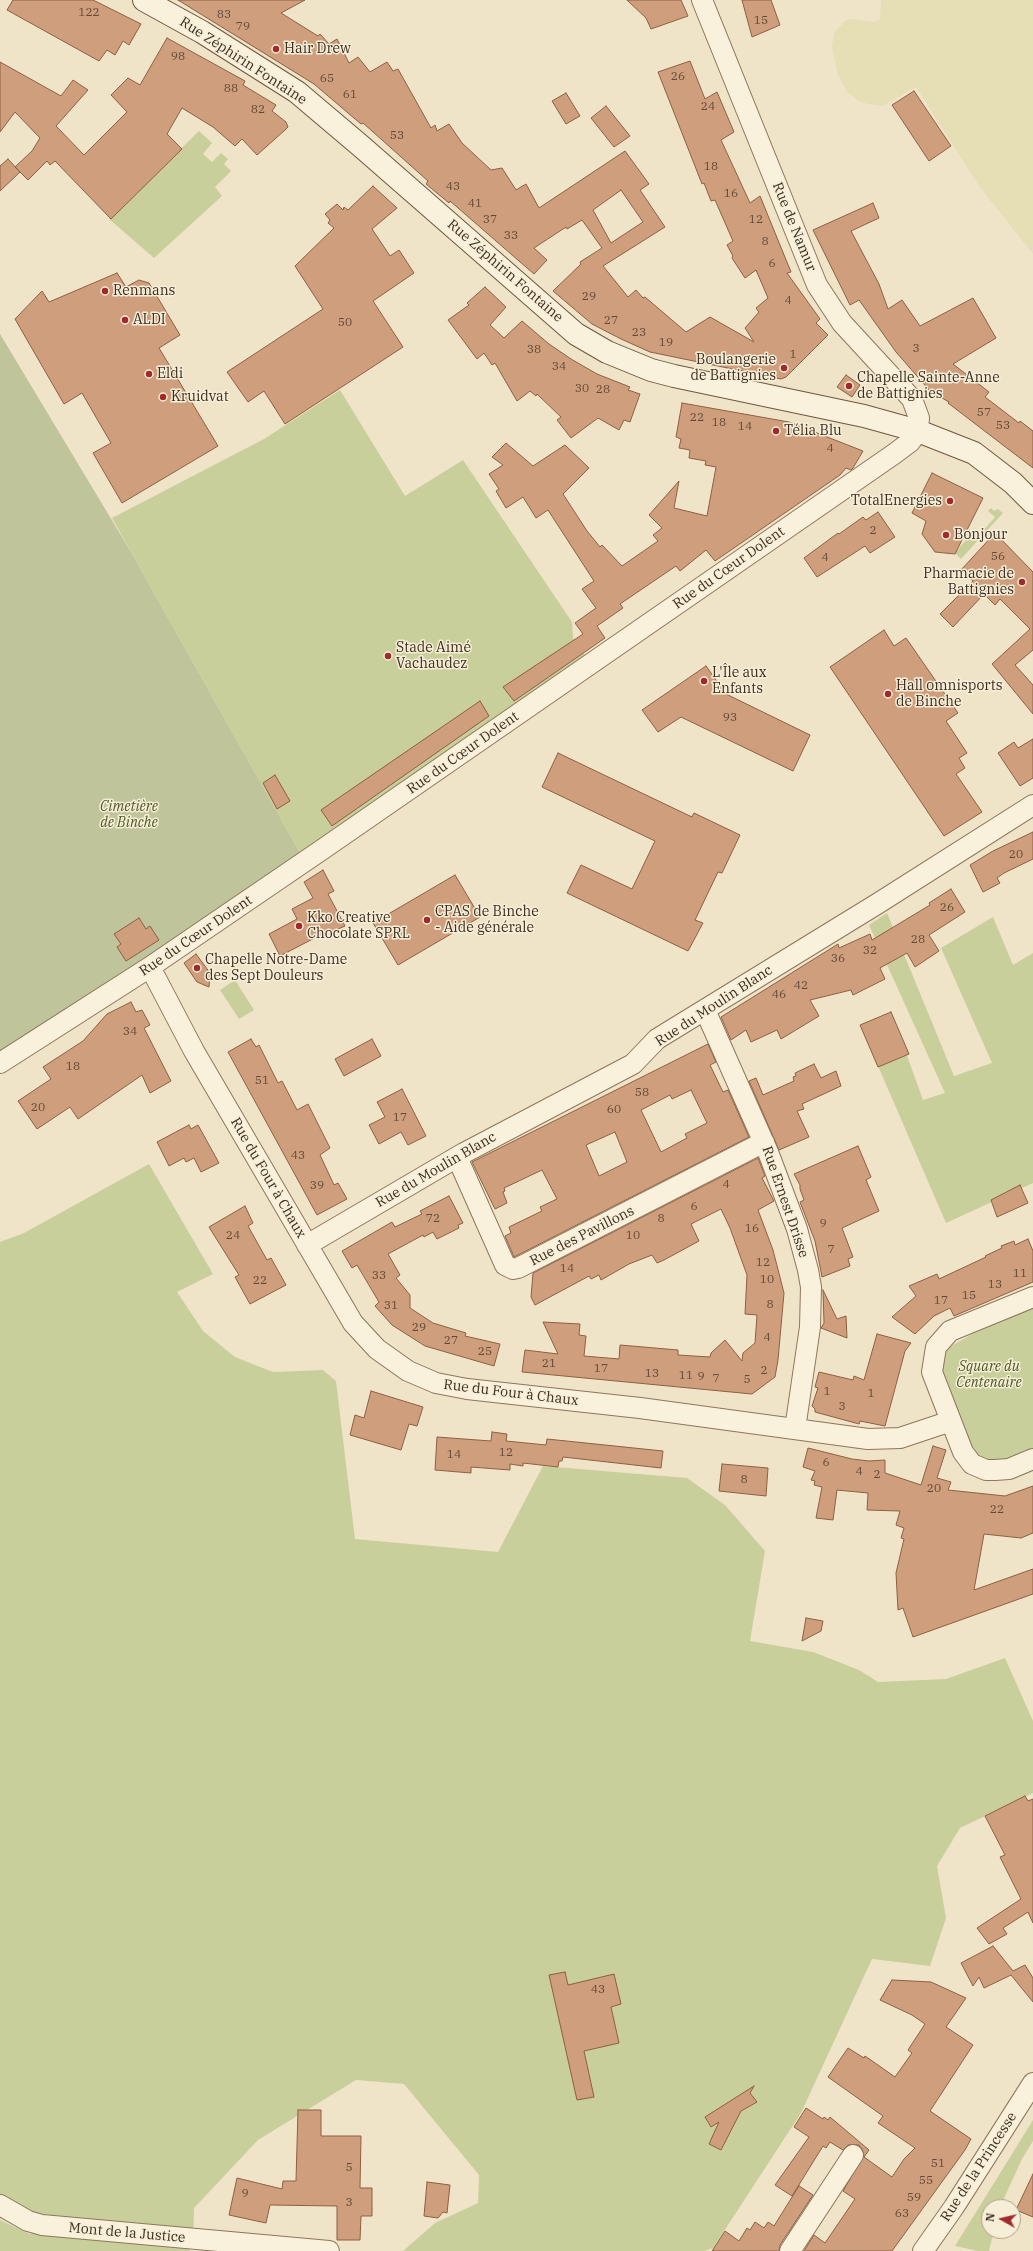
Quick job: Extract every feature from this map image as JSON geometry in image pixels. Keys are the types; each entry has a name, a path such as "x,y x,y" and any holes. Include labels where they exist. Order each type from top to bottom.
{"main road":[{"name":"Rue Zéphirin Fontaine","path":"144,0 202,32 297,92 576,334 607,352 650,370 864,416 918,432 974,453 1013,483 1033,503"}],"street":[{"name":"Rue de Namur","path":"702,0 818,285 842,322 912,400 919,418 918,432"},
{"name":"Rue du Cœur Dolent","path":"0,1063 150,967 894,454 910,442 918,432"},
{"name":"Rue du Moulin Blanc","path":"307,1245 457,1157 633,1064 657,1039 1033,805"},
{"name":"Rue du Four à Chaux","path":"150,967 194,1050 353,1323 365,1336 395,1362 436,1383 467,1389 640,1408 868,1439 900,1438 951,1421"},
{"name":"Rue Ernest Drisse","path":"705,1010 764,1142 797,1229 811,1287 810,1328 795,1429"},
{"name":"Rue des Pavillons","path":"457,1157 505,1265 513,1269 518,1268 764,1142"},
{"path":"1033,1297 950,1331 936,1347 932,1372 963,1452 972,1464 986,1470 1009,1468 1033,1459"},
{"name":"Rue de la Princesse","path":"923,2251 954,2207 1033,2083"},
{"path":"790,2251 853,2155"},
{"name":"Mont de la Justice","path":"0,2205 28,2221 42,2225 330,2251"}],"shaded area":[{"path":"881,0 1033,0 1033,254 979,186 916,87 883,106 863,103 848,93 838,75 832,47 834,32 846,20 853,19 873,22 880,20"}],"green space":[{"path":"199,131 212,143 203,154 212,162 221,153 228,159 224,164 231,171 215,187 222,196 154,258 109,219"},
{"name":"Cimetière de Binche","path":"0,334 131,552 300,853 235,901 0,1053"},
{"name":"Stade Aimé Vachaudez","path":"340,390 405,496 463,460 572,622 573,638 586,657 300,853 112,518 264,439"},
{"path":"991,508 994,511 998,509 1003,513 961,559 955,553 975,529 982,532 995,517 988,511"},
{"path":"887,913 954,1076 992,1063 941,948 993,917 1013,965 1033,953 1033,1183 946,1223 878,1066 906,1053 923,1100 945,1093 869,925"},
{"path":"235,980 254,1010 239,1019 220,990"},
{"path":"149,1164 213,1274 177,1292 203,1331 235,1357 273,1372 323,1370 336,1381 355,1539 498,1552 543,1466 687,1478 725,1505 765,1551 750,1641 813,1652 859,1670 878,1682 946,1679 1005,1658 1033,1721 1033,1793 960,1828 937,1866 946,1918 930,1966 872,1959 801,2113 713,2248 704,2251 403,2251 435,2223 478,2203 479,2175 404,2084 356,2080 258,2140 194,2208 193,2246 189,2251 0,2251 0,2220 30,2234 53,2225 0,2195 0,1242 24,1233"},
{"name":"Square du Centenaire","path":"1033,1308 1033,1450 1008,1461 994,1462 978,1456 971,1444 942,1376 941,1364 948,1349 953,1345 974,1333"},
{"path":"1033,2120 1033,2141 1022,2159 1004,2199 984,2199"},
{"path":"981,2204 981,2239 992,2239 989,2251 978,2251 955,2246"}],"building":[{"path":"13,0 93,0 141,24 129,45 123,41 115,55 107,50 99,61 7,10"},
{"path":"178,0 305,0 281,13 318,36 320,34 329,44 337,39 349,63 358,57 370,72 387,62 393,71 398,69 431,128 435,125 437,131 449,124 462,143 491,170 502,168 516,190 526,184 539,208 625,151 649,184 640,190 665,227 603,266 628,297 636,290 643,298 645,297 686,332 710,317 754,342 745,328 759,312 756,308 768,298 756,270 745,278 732,258 733,256 727,245 733,241 715,200 711,201 704,183 702,184 658,72 690,61 705,99 717,92 734,132 721,140 750,203 760,196 791,272 787,273 820,319 816,323 828,335 786,377 781,379 650,352 621,339 592,324 553,291 581,264 580,262 602,248 582,220 567,229 566,227 534,248 547,260 534,274 450,201 449,203 426,184 428,181 363,123 361,124 314,84","holes":["621,190 643,222 611,243 593,210"]},
{"path":"627,0 681,0 688,16 651,29 646,18"},
{"path":"742,0 771,0 780,25 752,37"},
{"path":"167,38 245,81 243,85 276,105 272,111 286,122 288,127 257,155 242,139 235,146 213,127 182,108 167,134 182,149 111,219 55,161 50,165 47,161 28,180 15,167 32,151 40,138 15,112 0,132 0,62 61,96 73,80 88,90 56,126 84,155 127,112 111,95 128,78 140,85"},
{"path":"914,91 951,146 929,161 892,105"},
{"path":"566,93 580,116 566,124 552,101"},
{"path":"606,106 630,136 614,147 591,118"},
{"path":"8,159 20,172 0,191 0,166"},
{"path":"373,186 397,208 372,229 390,256 399,250 414,273 373,301 403,347 285,424 264,391 248,402 227,372 323,309 295,266 334,228 328,223 330,220 325,214 337,204 343,210 344,207 348,210"},
{"path":"873,203 879,218 851,231 879,284 888,309 902,300 920,326 973,298 996,338 953,364 989,392 985,397 1019,423 1020,421 1033,431 1033,468 948,403 949,402 930,391 896,352 859,300 850,305 813,230"},
{"path":"117,273 126,287 139,280 149,283 180,335 159,348 218,446 122,503 93,453 111,443 82,393 64,404 15,319 42,291 49,302"},
{"path":"485,287 506,307 490,325 504,338 522,321 549,344 571,359 597,374 630,387 628,390 640,394 630,422 624,420 619,430 598,418 571,438 557,420 561,417 537,394 536,396 530,391 517,401 495,363 492,365 484,353 477,359 448,320 469,305 467,303"},
{"name":"Chapelle Sainte-Anne de Battignies","path":"846,375 860,385 852,397 837,387"},
{"path":"682,403 789,422 863,451 851,470 846,468 840,475 715,561 706,550 680,571 676,566 620,604 623,608 597,626 605,638 514,701 503,687 583,634 575,623 596,608 582,589 594,581 548,510 536,518 523,497 506,508 496,491 499,489 489,474 503,465 492,457 506,443 533,466 565,445 589,468 563,494 587,531 600,547 602,545 622,566 658,541 653,535 662,528 649,515 679,481 674,508 707,516 716,467 705,465 706,461 689,458 690,450 679,448 681,439 676,437"},
{"name":"TotalEnergies","path":"932,473 983,498 955,554 935,552 922,534 926,521 912,513"},
{"path":"878,512 895,537 870,553 865,546 817,577 804,558 863,517 866,520"},
{"path":"995,533 1033,572 1033,650 1015,665 1033,685 1033,714 992,664 1030,629 1000,599 995,605 984,594 953,627 940,614 973,581 961,570"},
{"name":"Hall omnisports de Binche","path":"884,630 894,646 906,638 958,713 946,721 967,753 959,758 965,768 956,774 982,812 944,836 830,667"},
{"path":"706,666 726,694 810,735 793,771 681,717 658,732 642,710"},
{"path":"480,701 489,716 332,826 321,810"},
{"path":"1033,739 1033,778 1020,786 998,753 1014,742 1018,748"},
{"path":"558,753 692,817 694,813 740,835 722,873 718,872 695,920 703,923 688,951 567,893 581,865 632,889 655,841 542,787"},
{"path":"275,775 290,801 277,809 263,783"},
{"path":"1033,832 1033,859 1004,873 997,878 1000,883 983,892 970,865 993,851"},
{"path":"323,870 334,891 328,894 345,926 331,932 330,930 280,956 269,934 297,919 292,909 313,898 304,882"},
{"name":"CPAS de Binche - Aide générale","path":"455,875 480,917 398,965 373,923"},
{"path":"951,889 965,912 929,935 939,951 915,967 907,953 880,968 885,979 853,995 851,990 810,1000 819,1016 781,1039 777,1030 751,1042 746,1030 731,1040 721,1017 838,944 839,948 870,934 872,940 930,905 929,903"},
{"path":"139,918 146,929 150,926 159,940 126,961 117,947 121,944 114,934"},
{"name":"Chapelle Notre-Dame des Sept Douleurs","path":"196,954 210,973 209,987 197,982 184,963"},
{"path":"131,1002 136,1012 142,1010 150,1025 144,1028 171,1081 150,1093 142,1075 78,1119 70,1107 37,1129 18,1101 51,1079 43,1067 83,1041 107,1014"},
{"path":"891,1012 909,1054 878,1067 860,1025"},
{"path":"251,1039 256,1047 259,1045 278,1083 282,1081 297,1110 308,1104 330,1148 320,1155 334,1185 338,1183 347,1199 317,1215 228,1052"},
{"path":"372,1039 381,1056 344,1076 335,1059"},
{"path":"708,1044 716,1062 710,1065 723,1092 728,1090 749,1137 514,1257 505,1236 511,1233 509,1227 542,1211 540,1207 557,1199 542,1170 504,1188 505,1191 503,1192 507,1203 495,1209 472,1162","holes":["691,1090 707,1123 685,1134 687,1138 661,1152 641,1110 670,1095 672,1099","615,1132 627,1162 599,1176 586,1145"]},
{"path":"814,1064 821,1078 836,1071 841,1086 802,1104 804,1109 797,1111 809,1137 779,1150 749,1081 756,1078 763,1095 794,1081 793,1077 796,1076 795,1073"},
{"path":"402,1089 426,1136 408,1145 401,1132 379,1144 369,1125 385,1117 377,1102"},
{"path":"189,1125 191,1129 198,1125 219,1163 201,1172 194,1158 186,1162 184,1158 169,1166 157,1142"},
{"path":"858,1146 871,1177 866,1180 879,1211 842,1228 853,1257 848,1259 850,1266 822,1277 815,1241 800,1202 804,1200 800,1185 794,1174"},
{"path":"758,1158 765,1176 762,1178 774,1201 758,1210 773,1250 784,1293 775,1377 752,1394 522,1372 525,1350 558,1354 543,1322 580,1324 579,1335 586,1336 584,1356 619,1359 620,1345 678,1350 678,1355 710,1357 711,1353 725,1340 742,1361 743,1353 755,1343 757,1315 745,1314 747,1275 730,1228 721,1209 691,1224 699,1241 664,1260 657,1263 652,1255 629,1264 601,1280 599,1275 591,1279 589,1276 535,1305 531,1297 533,1273"},
{"path":"1020,1185 1028,1203 997,1217 991,1200"},
{"path":"449,1196 463,1223 458,1225 459,1228 437,1239 433,1232 424,1237 423,1235 388,1254 400,1275 396,1278 410,1295 410,1308 433,1323 466,1333 465,1336 500,1344 494,1366 425,1346 392,1325 375,1306 379,1302 357,1265 352,1268 342,1251 392,1222 395,1227 422,1214 420,1211"},
{"path":"245,1206 253,1223 248,1226 267,1260 271,1258 286,1285 250,1304 235,1277 239,1275 209,1227"},
{"path":"1028,1239 1033,1251 1033,1282 954,1316 950,1308 934,1316 915,1334 892,1317 916,1296 909,1286 937,1274 939,1279 986,1257 985,1256 1002,1248 1001,1246 1014,1241 1015,1245"},
{"path":"823,1290 837,1319 846,1316 847,1338 821,1328 824,1323"},
{"path":"877,1334 911,1343 905,1351 885,1426 860,1421 859,1424 815,1412 815,1409 812,1406 818,1388 815,1387 819,1372 853,1380 854,1376 864,1380"},
{"path":"371,1391 423,1407 417,1426 409,1424 401,1450 350,1435 355,1415 364,1418"},
{"path":"492,1432 507,1434 506,1441 546,1445 547,1439 663,1451 661,1468 563,1457 562,1461 559,1461 558,1467 523,1463 523,1466 510,1464 510,1470 471,1467 471,1473 435,1470 437,1437 491,1441"},
{"path":"933,1446 946,1450 937,1478 951,1482 948,1490 1005,1496 1033,1486 1033,1533 1021,1538 984,1534 974,1590 1033,1569 1033,1594 913,1637 903,1608 898,1610 896,1573 904,1539 901,1538 904,1528 896,1525 900,1511 867,1510 868,1493 837,1490 833,1520 816,1518 822,1487 814,1485 815,1481 811,1480 815,1471 803,1467 808,1448 852,1459 869,1461 885,1460 885,1473 921,1485"},
{"path":"722,1464 768,1468 766,1496 719,1491"},
{"path":"806,1618 823,1621 821,1631 802,1641"},
{"path":"1025,1796 1028,1801 1033,1799 1033,1923 1028,1912 1003,1928 1007,1934 989,1944 977,1928 1021,1899 1000,1857 1005,1855 985,1816"},
{"path":"993,1946 1013,1971 1025,1965 1033,1978 1033,2002 1011,1975 984,1988 979,1977 973,1986 961,1963"},
{"path":"565,1972 568,1985 614,1974 621,2004 611,2007 619,2043 584,2051 594,2097 577,2100 549,1975"},
{"path":"892,1980 931,1982 966,1998 946,2027 973,2045 930,2111 971,2139 965,2150 892,2251 804,2251 814,2235 825,2243 855,2199 843,2191 864,2155 859,2145 848,2145 843,2150 830,2142 826,2148 823,2146 792,2196 775,2185 809,2137 794,2127 806,2108 823,2119 824,2117 828,2120 830,2117 869,2150 864,2157 892,2177 904,2159 915,2148 878,2123 883,2116 828,2077 848,2048 864,2058 865,2056 895,2077 912,2053 908,2050 925,2024 912,2015 880,2000"},
{"path":"754,2086 750,2093 757,2102 741,2111 721,2150 709,2144 719,2122 711,2127 705,2117"},
{"path":"298,2110 321,2110 321,2136 361,2136 360,2188 372,2188 372,2216 361,2216 360,2240 337,2240 337,2206 270,2205 266,2223 229,2215 237,2178 282,2189 283,2181 296,2181"},
{"path":"1033,2174 1033,2217 1021,2212 1021,2199"},
{"path":"427,2182 450,2185 447,2213 443,2212 438,2218 424,2216"},
{"path":"799,2186 813,2195 780,2245 779,2251 712,2251 725,2231 739,2241 747,2228 750,2230 755,2222 764,2228 768,2222 774,2226"}],"place":[{"name":"Hair Drew","path":"276,49"},
{"name":"Renmans","path":"105,291"},
{"name":"ALDI","path":"125,320"},
{"name":"Boulangerie de Battignies","path":"784,368"},
{"name":"Eldi","path":"149,374"},
{"name":"Chapelle Sainte-Anne de Battignies","path":"849,386"},
{"name":"Kruidvat","path":"163,397"},
{"name":"Télia Blu","path":"776,431"},
{"name":"TotalEnergies","path":"950,501"},
{"name":"Bonjour","path":"946,535"},
{"name":"Pharmacie de Battignies","path":"1022,582"},
{"name":"Stade Aimé Vachaudez","path":"388,656"},
{"name":"L'Île aux Enfants","path":"704,681"},
{"name":"Hall omnisports de Binche","path":"888,694"},
{"name":"CPAS de Binche - Aide générale","path":"427,920"},
{"name":"Kko Creative Chocolate SPRL","path":"299,926"},
{"name":"Chapelle Notre-Dame des Sept Douleurs","path":"197,968"}]}
